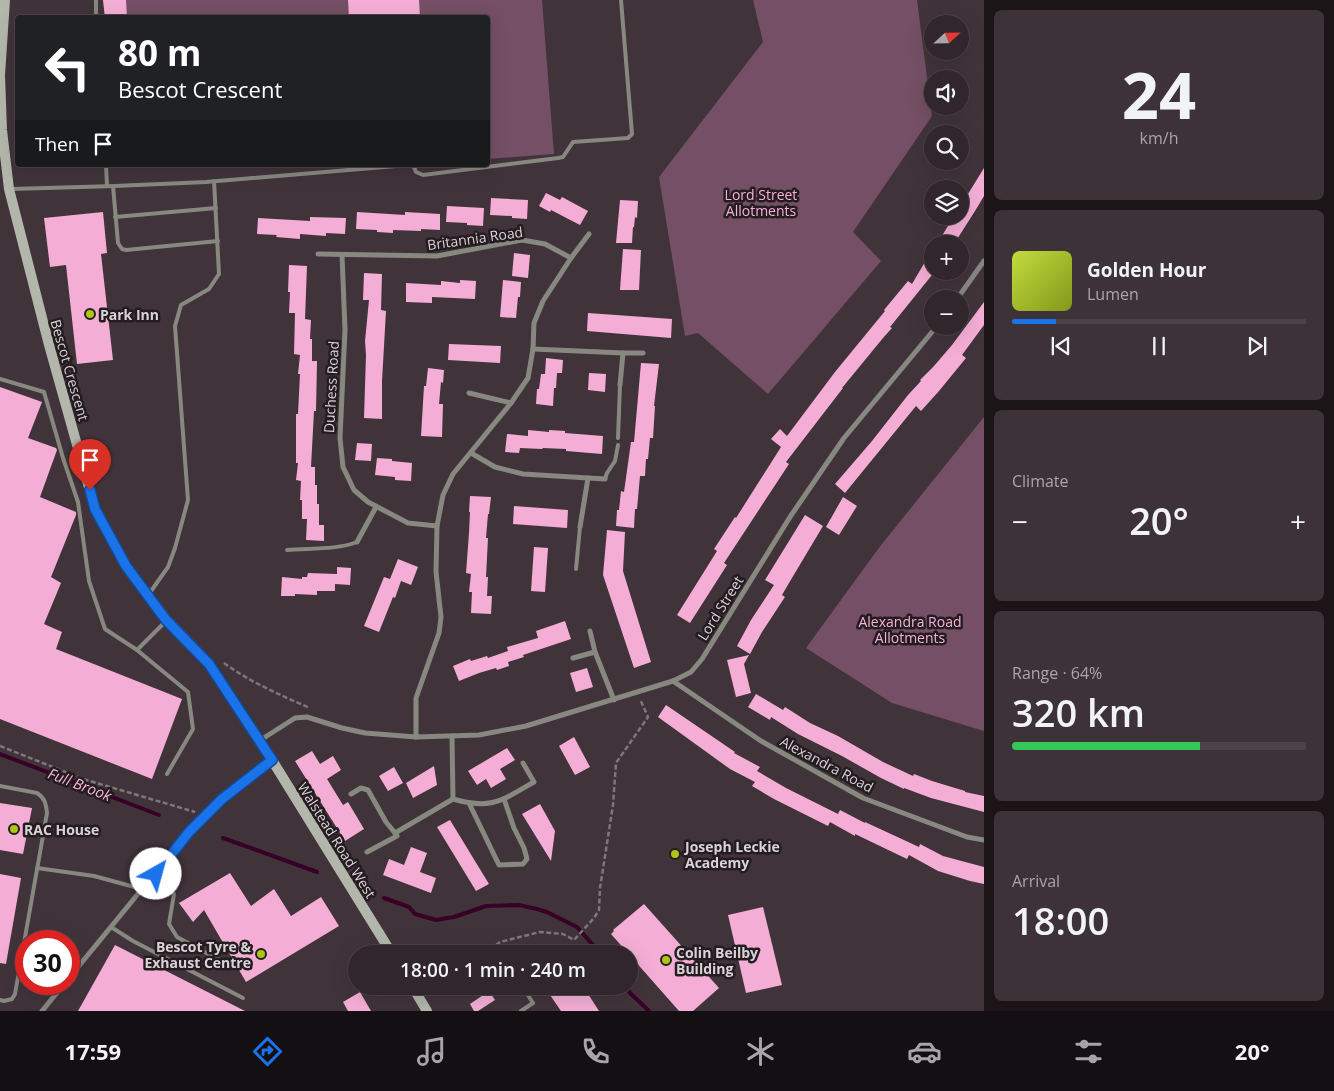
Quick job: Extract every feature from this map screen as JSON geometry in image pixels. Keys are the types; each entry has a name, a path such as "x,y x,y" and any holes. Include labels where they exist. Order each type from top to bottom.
{"street":[{"name":"Bescot Crescent","path":"5,0 0,75 6,184 48,345 95,509 126,566 166,620 209,664 259,741"},
{"path":"259,741 295,718 300,717 307,717 365,733 416,737 416,698 439,633 441,617 436,572 437,526 443,495 453,474 511,403 528,378 533,349 534,323 543,301 589,234"},
{"name":"Britannia Road","path":"318,254 437,256 522,240 545,244 571,258"},
{"name":"Duchess Road","path":"342,255 345,330 340,438 343,467 354,490 368,502 408,523 437,526"},
{"path":"964,290 984,262"},
{"name":"Lord Street","path":"416,737 478,735 526,726 673,681 691,672 702,659 790,517 844,438 930,335"},
{"path":"533,349 643,353"},
{"path":"620,385 623,353"},
{"path":"469,393 511,403"},
{"path":"471,453 494,466 523,474 605,479"},
{"path":"580,527 588,478"},
{"path":"357,542 376,507"},
{"path":"590,632 595,652 614,700"},
{"path":"573,658 595,652"},
{"name":"Alexandra Road","path":"673,681 761,741 864,798 967,837 984,840"},
{"path":"452,736 453,799"},
{"name":"Walstead Road West","path":"259,741 386,945"},
{"path":"80,965 189,832 222,799 272,760"},
{"path":"395,833 453,799 469,803 490,804 504,799 534,782 523,763"},
{"path":"351,794 361,788 368,790 386,822 397,836 367,852"},
{"path":"469,803 499,865 523,864 527,859 524,848 514,828 504,799"},
{"path":"42,1011 55,995"},
{"path":"417,995 427,1011"}],"lane":[{"path":"96,0 96,15"},
{"path":"490,167 562,157 573,142 630,137 632,134 621,0"},
{"path":"106,167 107,186"},
{"path":"6,184 113,186 214,181 384,167"},
{"path":"414,167 416,172 423,175 489,167"},
{"path":"148,596 168,567 188,500 174,326 181,305 209,289 219,274 214,181"},
{"path":"113,186 118,243 122,249 218,241"},
{"path":"115,217 216,208"},
{"path":"0,380 44,392 78,502 89,581 105,629 137,650 188,692 193,729 167,774"},
{"path":"618,438 620,385"},
{"path":"605,479 615,461 618,445"},
{"path":"576,569 580,527"},
{"path":"287,550 350,545 357,542"},
{"path":"137,650 166,620"},
{"path":"0,786 37,793 46,802 47,813 15,994 12,1000 0,1000"},
{"path":"37,868 94,876 142,889"},
{"path":"156,874 174,894 169,924 177,937 225,963"},
{"path":"111,927 132,941 243,998"},
{"path":"521,1011 533,1003 528,995"}],"path":[{"path":"217,659 233,670 274,692 317,711"},
{"path":"496,945 500,942 540,932 563,934 574,940 599,910 600,888 613,805 616,763 648,717 638,692"},
{"path":"0,746 83,779 206,815"}],"green space":[{"path":"103,0 542,0 554,154 490,159 490,15 105,15"},
{"name":"Lord Street Allotments","path":"753,0 917,0 926,70 924,70 924,115 932,116 924,125 924,128 853,232 881,261 768,394 698,333 685,336 659,177 763,42"},
{"name":"Alexandra Road Allotments","path":"984,417 984,731 892,703 806,648 878,549"}],"building":[{"path":"103,0 126,0 127,15 105,15"},
{"path":"348,0 419,0 420,15 349,15"},
{"path":"984,168 984,196 969,220 969,192"},
{"path":"546,193 560,200 562,197 588,211 580,225 539,206"},
{"path":"491,198 528,200 527,219 490,215"},
{"path":"620,200 638,201 632,243 616,243"},
{"path":"447,206 484,208 483,226 446,222"},
{"name":"Park Inn","path":"103,212 107,253 101,254 113,360 77,364 66,265 50,267 44,218"},
{"path":"357,212 405,215 405,212 440,214 440,230 393,230 393,233 356,229"},
{"path":"310,217 346,218 345,234 326,233 326,236 300,234 300,239 257,234 258,218 310,221"},
{"path":"949,225 966,225 960,235 942,235"},
{"path":"623,249 641,250 639,290 620,290"},
{"path":"514,253 530,255 528,278 512,276"},
{"path":"924,264 924,280 928,280 786,462 789,464 724,563 727,565 690,623 677,615 717,551 714,549 781,447 771,439 780,429 787,436 884,310 908,281 912,284"},
{"path":"289,265 307,266 305,319 311,320 312,361 317,361 316,411 314,411 311,467 315,467 319,525 324,525 324,541 306,540 307,519 302,519 301,481 296,480 298,463 296,463 296,414 298,414 300,355 294,354 295,313 289,313"},
{"path":"364,273 382,274 381,310 386,311 382,419 364,418 365,341 369,300 363,300"},
{"path":"460,280 476,281 475,299 432,297 432,303 406,302 406,283 441,285 441,281 460,283"},
{"path":"503,280 521,282 516,318 500,317"},
{"path":"984,302 984,325 962,355 966,358 921,411 916,406 845,493 835,484 959,335 969,335 969,322"},
{"path":"588,313 672,319 671,338 587,331"},
{"path":"449,344 501,346 500,363 448,360"},
{"path":"546,358 563,360 562,373 557,373 553,406 536,404 541,374 545,374"},
{"path":"641,363 659,364 654,406 653,438 650,438 645,476 640,476 634,528 616,526 621,491 624,492 631,442 634,442"},
{"path":"428,368 444,370 439,404 443,404 442,437 421,436 424,386 426,386"},
{"path":"589,373 606,374 605,392 588,390"},
{"path":"0,387 42,402 28,438 57,450 40,497 76,512 51,577 61,583 44,624 62,632 56,649 182,699 152,779 0,719"},
{"path":"528,430 565,431 565,433 603,436 602,454 543,448 520,448 519,453 505,452 507,434 528,436"},
{"path":"357,443 372,444 371,461 355,460"},
{"path":"377,458 412,463 411,481 395,480 395,477 375,475"},
{"path":"470,496 491,497 486,538 488,538 486,577 488,577 487,596 492,596 491,614 471,613 472,592 469,592 471,574 466,573"},
{"path":"843,497 857,506 839,535 826,527"},
{"path":"514,506 568,510 567,528 513,524"},
{"path":"805,515 823,526 782,595 785,597 750,654 737,646 751,620 774,585 765,580"},
{"path":"607,530 625,532 623,571 651,662 634,668 603,575"},
{"path":"534,547 548,548 545,592 531,591"},
{"path":"398,559 418,567 411,585 401,581 379,632 364,626 384,577 390,579"},
{"path":"337,567 351,568 350,585 335,584 335,591 317,591 317,595 295,594 295,596 281,596 282,577 302,579 302,577 307,577 308,573 337,574"},
{"path":"565,621 571,639 523,655 524,657 508,662 509,666 479,673 459,681 453,666 470,659 471,661 487,656 488,658 508,651 507,647 538,638 536,631"},
{"path":"749,655 744,664 751,693 736,697 727,660"},
{"path":"587,668 593,687 576,692 570,673"},
{"path":"756,694 783,710 785,707 810,723 913,776 914,774 965,792 984,796 984,812 931,798 904,789 881,778 798,734 771,717 770,720 748,707"},
{"path":"666,705 734,753 760,767 757,771 786,788 838,814 840,810 919,847 920,844 943,856 984,867 984,884 938,871 909,855 907,859 855,834 855,836 830,822 828,826 774,799 752,786 755,782 730,769 658,717"},
{"path":"574,737 590,767 575,775 559,746"},
{"path":"507,748 515,760 500,769 506,779 491,788 486,779 477,785 468,771"},
{"path":"312,751 320,764 333,756 341,770 327,779 343,805 348,802 364,829 345,841 295,761"},
{"path":"434,766 437,785 413,798 406,783"},
{"path":"394,767 403,783 388,791 379,776"},
{"name":"RAC House","path":"0,803 32,808 23,854 0,850"},
{"path":"540,804 555,831 551,861 522,814"},
{"path":"450,820 489,884 476,891 437,827"},
{"path":"411,847 427,853 420,872 436,878 431,893 383,875 389,859 404,865"},
{"name":"Bescot Tyre & Exhaust Centre","path":"230,873 251,906 274,889 291,916 321,897 339,926 246,982 204,910 193,922 179,903"},
{"name":"RAC House","path":"0,874 21,878 6,964 0,963"},
{"name":"Colin Beilby Building","path":"644,904 719,988 693,1011 679,1011 638,965 638,945 621,945 611,934 613,930"},
{"path":"763,907 782,985 746,993 728,915"},
{"path":"115,945 245,1011 78,1011"},
{"path":"355,995 362,995 371,1011 348,1011 343,1002"},
{"path":"483,995 492,995 495,1000 478,1011 474,1011 470,1004"},
{"path":"550,995 589,995 599,1011 561,1011"}],"waterway":[{"name":"Full Brook","path":"0,754 159,815"},
{"name":"Full Brook","path":"223,838 317,872"},
{"name":"Full Brook","path":"384,898 409,907 415,914 436,920 454,917 486,906 519,905 537,909 577,927 593,945"},
{"name":"Full Brook","path":"632,995 649,1011"}],"place":[{"name":"Park Inn","path":"90,314"},
{"name":"RAC House","path":"14,829"},
{"name":"Joseph Leckie Academy","path":"675,854"},
{"name":"Bescot Tyre & Exhaust Centre","path":"261,954"},
{"name":"Colin Beilby Building","path":"666,960"}],"route":[{"path":"90,490 95,509 126,566 166,620 209,664 272,760 222,799 189,832 156,874"}]}
